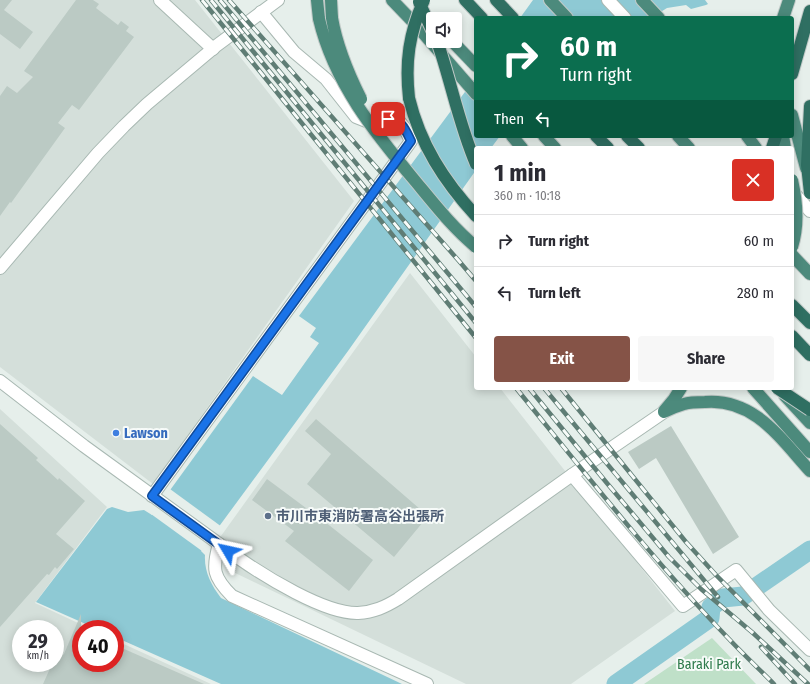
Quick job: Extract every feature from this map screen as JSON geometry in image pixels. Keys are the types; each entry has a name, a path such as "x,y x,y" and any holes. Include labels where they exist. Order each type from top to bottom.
{"highway":[{"path":"317,0 319,20 328,52 343,82 371,126 426,194 454,226 474,245"},
{"path":"331,0 332,18 337,40 351,80 383,136 426,194"},
{"path":"392,0 417,26 474,92"},
{"path":"411,0 426,15"},
{"path":"418,0 426,17"},
{"path":"424,0 414,26 409,45 407,63 408,92 413,114 418,131 437,167 474,214"},
{"path":"465,0 480,16"},
{"path":"496,0 512,16"},
{"path":"550,0 565,16"},
{"path":"642,0 657,16"},
{"path":"651,0 658,16"},
{"path":"784,16 789,0"},
{"path":"786,16 789,0"},
{"path":"794,67 810,10"},
{"path":"439,48 474,158"},
{"path":"459,48 474,64"},
{"path":"810,106 807,165 810,193"},
{"path":"794,123 810,183"},
{"path":"514,138 520,146"},
{"path":"545,138 553,146"},
{"path":"598,138 606,146"},
{"path":"630,138 637,146"},
{"path":"680,138 687,146"},
{"path":"794,194 796,207 794,236"},
{"path":"794,257 810,274"},
{"path":"794,307 810,323"},
{"path":"794,338 810,355"},
{"path":"664,412 680,390"},
{"path":"755,390 810,452"},
{"path":"779,390 810,422"},
{"path":"780,390 810,410"},
{"path":"664,412 685,404 696,402 714,401 740,406 751,412 769,426 810,470"}],"street":[{"path":"160,0 213,49"},
{"path":"0,268 98,152 148,104 213,49 278,0"},
{"path":"608,0 623,16"},
{"path":"156,499 411,141 404,127 394,119 366,121 360,120 356,117 326,79 294,52 261,12"},
{"path":"741,138 749,146"},
{"path":"794,193 810,211"},
{"path":"0,381 84,446 261,574 324,605 343,612 357,613 370,612 382,608 398,599 572,475 664,412"},
{"path":"572,475 683,606 736,570 769,610 810,650"},
{"path":"215,542 215,571 223,585 232,596 427,684"}],"shaded area":[{"path":"0,0 195,0 354,201 153,484 0,367"},
{"path":"410,273 474,354 474,390 502,390 675,611 571,684 466,684 229,570 221,536"},
{"path":"0,409 107,507 35,603 72,620 72,672 124,672 124,644 211,684 0,684"}],"green space":[{"name":"Baraki Park","path":"712,638 756,684 644,684"}],"water":[{"path":"533,0 705,0 708,4 691,9 686,5 667,8 654,16 521,16"},
{"path":"474,80 474,138 498,138 492,146 474,146 474,173 348,351 201,551 205,555 209,578 221,598 402,684 221,684 124,641 124,620 77,620 36,602 107,509 112,507 128,512 144,510 152,515 253,376 282,395 319,343 310,337 316,328 299,316"}],"pier":[{"path":"170,489 222,527 202,551 151,514"}],"building":[{"path":"0,0 12,0 4,10 33,32 20,49 0,34"},
{"path":"76,0 93,0 99,4 96,8 118,25 121,21 129,27 126,31 134,37 79,110 72,105 58,123 65,128 0,216 0,96 7,86 17,93 33,77 24,71"},
{"path":"316,419 428,516 394,557 307,484 331,454 305,431"},
{"path":"0,424 38,458 36,460 58,480 59,478 85,501 56,534 74,549 57,569 55,567 49,575 47,574 0,627"},
{"path":"671,426 739,537 713,554 656,458 639,469 628,452"},
{"path":"267,479 310,510 373,560 349,591 285,541 294,531 252,500"},
{"path":"72,635 72,672 124,672 124,649 204,684 43,684 48,672 64,672 64,654"}],"waterway":[{"path":"616,684 710,618 711,607 723,598 743,596 810,550"}],"railway":[{"path":"202,0 474,336"},
{"path":"211,0 474,321"},
{"path":"220,0 474,305"},
{"path":"229,0 474,279"},
{"path":"518,390 620,516 673,578 734,645 774,684"},
{"path":"531,390 669,557 701,589 753,633 808,684"},
{"path":"546,390 718,597"},
{"path":"563,390 686,542 716,575 810,670"},
{"path":"761,647 795,684"}],"place":[{"name":"Lawson","path":"116,433"},
{"name":"市川市東消防署高谷出張所","path":"268,516"}],"route":[{"path":"228,551 152,496 411,141 404,127 398,121 388,119"}]}
